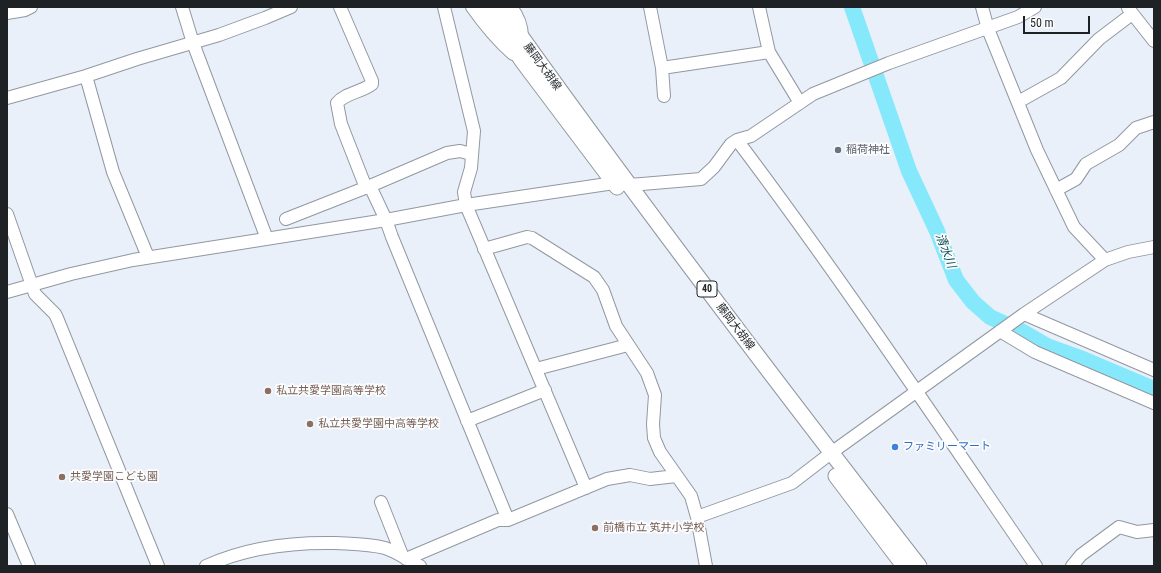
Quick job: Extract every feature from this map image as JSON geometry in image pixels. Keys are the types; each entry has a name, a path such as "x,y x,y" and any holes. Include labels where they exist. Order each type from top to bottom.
{"main road":[{"name":"藤岡大胡線","path":"486,7 523,62 621,184 827,456 903,565"},
{"name":"藤岡大胡線","path":"500,7 621,184"},
{"name":"藤岡大胡線","path":"827,456 918,566"}],"street":[{"path":"7,13 25,10 31,7"},
{"path":"182,7 193,43 267,239"},
{"path":"7,98 86,76 137,59 193,43 253,23 291,7"},
{"path":"340,7 372,81 372,84 365,89 340,99 337,103 341,124 368,187 386,220 508,520"},
{"path":"444,7 474,131 471,168 464,192 466,205 586,488"},
{"path":"472,7 487,28 499,41 523,62"},
{"path":"511,7 519,19 522,29 522,38"},
{"path":"650,7 662,68 664,96"},
{"path":"759,7 768,52 800,103"},
{"path":"982,7 988,28 1037,150 1056,190 1074,227 1105,260"},
{"path":"7,292 31,284 71,274 148,257 386,220 466,205 621,184 701,179 714,167 731,144 737,140 751,136 813,94 889,63 1018,17 1035,7"},
{"path":"1018,102 1061,78 1130,10 1154,41"},
{"path":"662,68 768,52"},
{"path":"86,76 113,172 148,257"},
{"path":"1056,190 1076,179 1086,164 1119,145 1136,128 1154,122"},
{"path":"737,140 774,189 916,391 1036,566"},
{"path":"286,219 368,187 453,151 471,154"},
{"path":"7,214 10,233 35,294 55,314 57,318 158,566"},
{"path":"484,249 530,237 594,277 603,290 616,326 647,372 656,394 653,424 654,438 660,452 691,496 698,517 706,566"},
{"path":"698,517 792,483 1000,331 1105,260 1128,252 1154,247"},
{"path":"1024,314 1154,370"},
{"path":"1000,331 1035,352 1154,403"},
{"path":"536,369 628,345"},
{"path":"467,421 544,390"},
{"path":"404,557 498,520 508,520 607,479 630,475 650,479 676,476"},
{"path":"381,502 404,557"},
{"path":"7,514 29,566"},
{"path":"1072,566 1081,556 1118,527 1137,532 1154,530"},
{"path":"206,566 252,551 273,546 291,544 359,544 385,548 420,566"}],"waterway":[{"name":"清水川","path":"852,7 909,171 937,231 956,280 973,302 990,317 1021,331 1047,346 1083,359 1154,389"}],"place":[{"name":"稲荷神社","path":"838,150"},
{"name":"私立共愛学園高等学校","path":"268,391"},
{"name":"私立共愛学園中高等学校","path":"310,424"},
{"name":"ファミリーマート","path":"895,447"},
{"name":"共愛学園こども園","path":"62,477"},
{"name":"前橋市立 笂井小学校","path":"595,528"}]}
